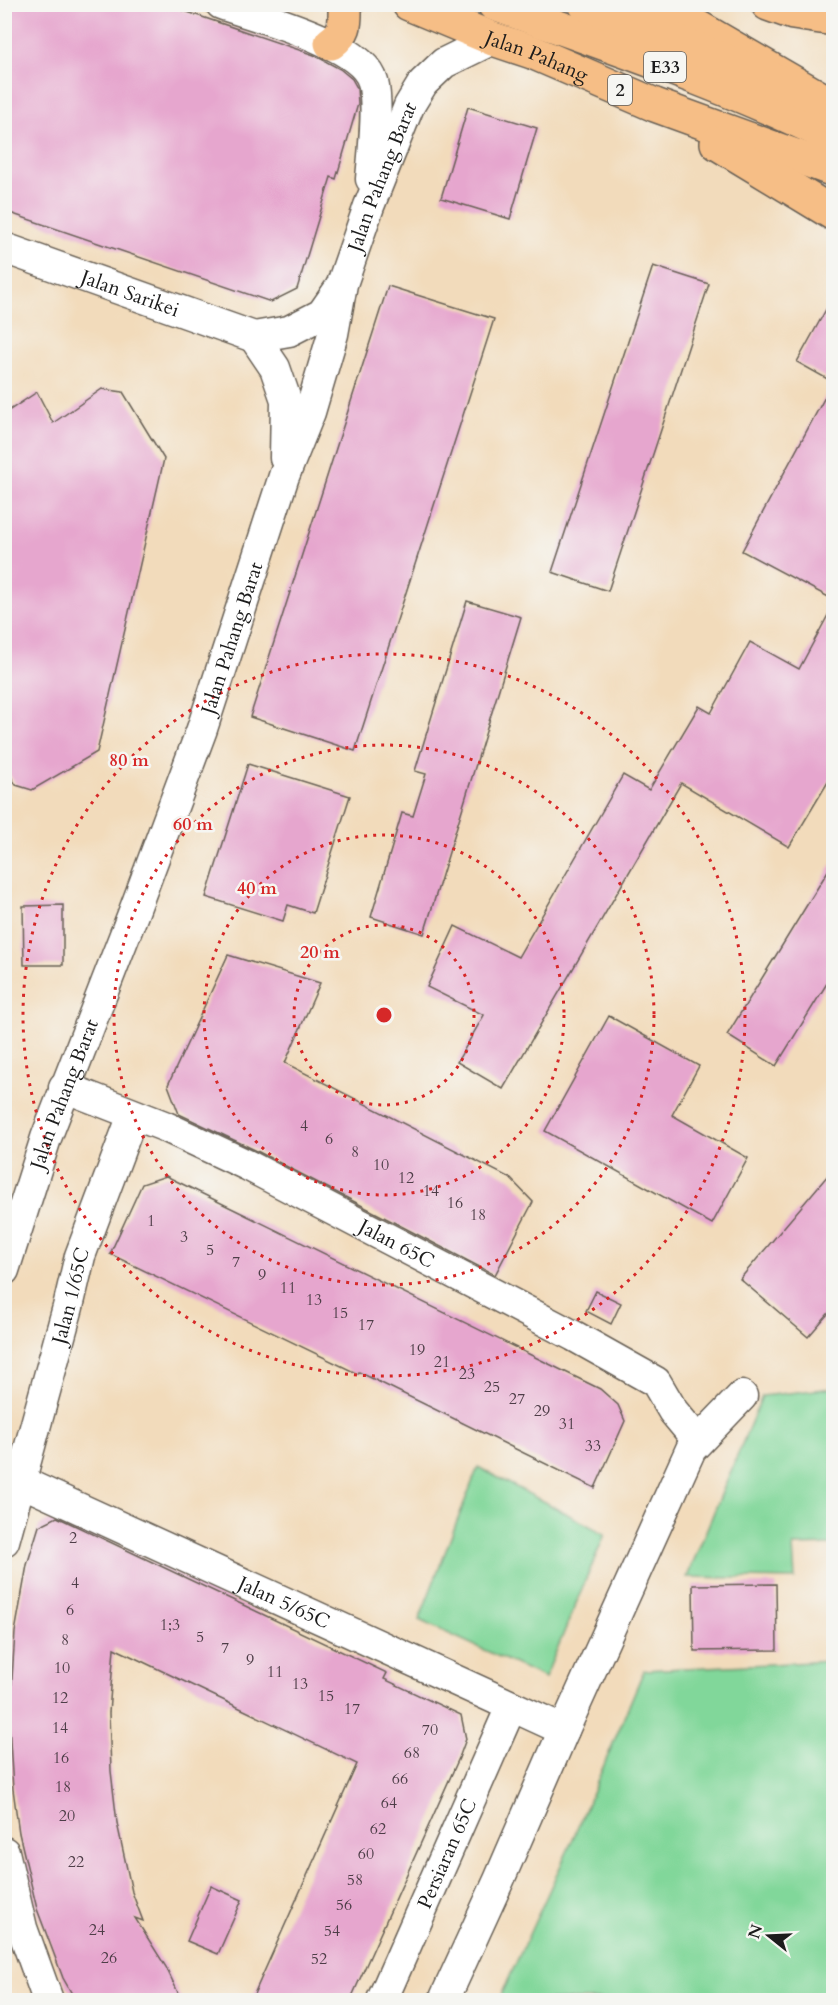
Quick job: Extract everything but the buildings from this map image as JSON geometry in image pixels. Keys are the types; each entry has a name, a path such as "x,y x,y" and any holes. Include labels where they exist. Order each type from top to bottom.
{"main road":[{"path":"331,43 340,36 345,25 345,4"},
{"name":"Jalan Pahang","path":"409,4 493,39 532,52 655,105 834,170"},
{"name":"E33","path":"494,4 778,111 834,138"},
{"name":"E33","path":"585,4 824,101"},
{"path":"658,4 824,101"},
{"path":"768,4 793,13 834,19"},
{"path":"655,105 834,214"}],"street":[{"path":"221,4 331,43 362,64 373,80 375,92 374,147 369,206"},
{"name":"Jalan Pahang Barat","path":"4,1270 64,1087 133,914 202,729 284,476 310,412 333,334 342,284 369,206 409,106 423,83 444,63 493,39"},
{"name":"Jalan Sarikei","path":"4,248 254,337 289,331 321,314 342,284"},
{"path":"254,337 275,368 286,400 284,476"},
{"name":"Jalan 65C","path":"64,1087 164,1126 247,1166 509,1302 656,1382 673,1411 698,1440"},
{"name":"Jalan 1/65C","path":"12,1478 68,1307 80,1256 133,1115"},
{"path":"444,2001 691,1449 742,1396"},
{"path":"4,1541 12,1478"},
{"name":"Jalan 5/65C","path":"12,1478 564,1730"},
{"name":"Persiaran 65C","path":"382,2001 511,1707"},
{"path":"4,1852 22,1928 48,2001"}],"green space":[{"path":"833,1388 833,1545 793,1546 795,1579 687,1577 762,1396"},
{"path":"478,1467 605,1534 545,1678 419,1620"},
{"path":"833,1661 833,2000 499,2000 572,1841 644,1670"}]}
